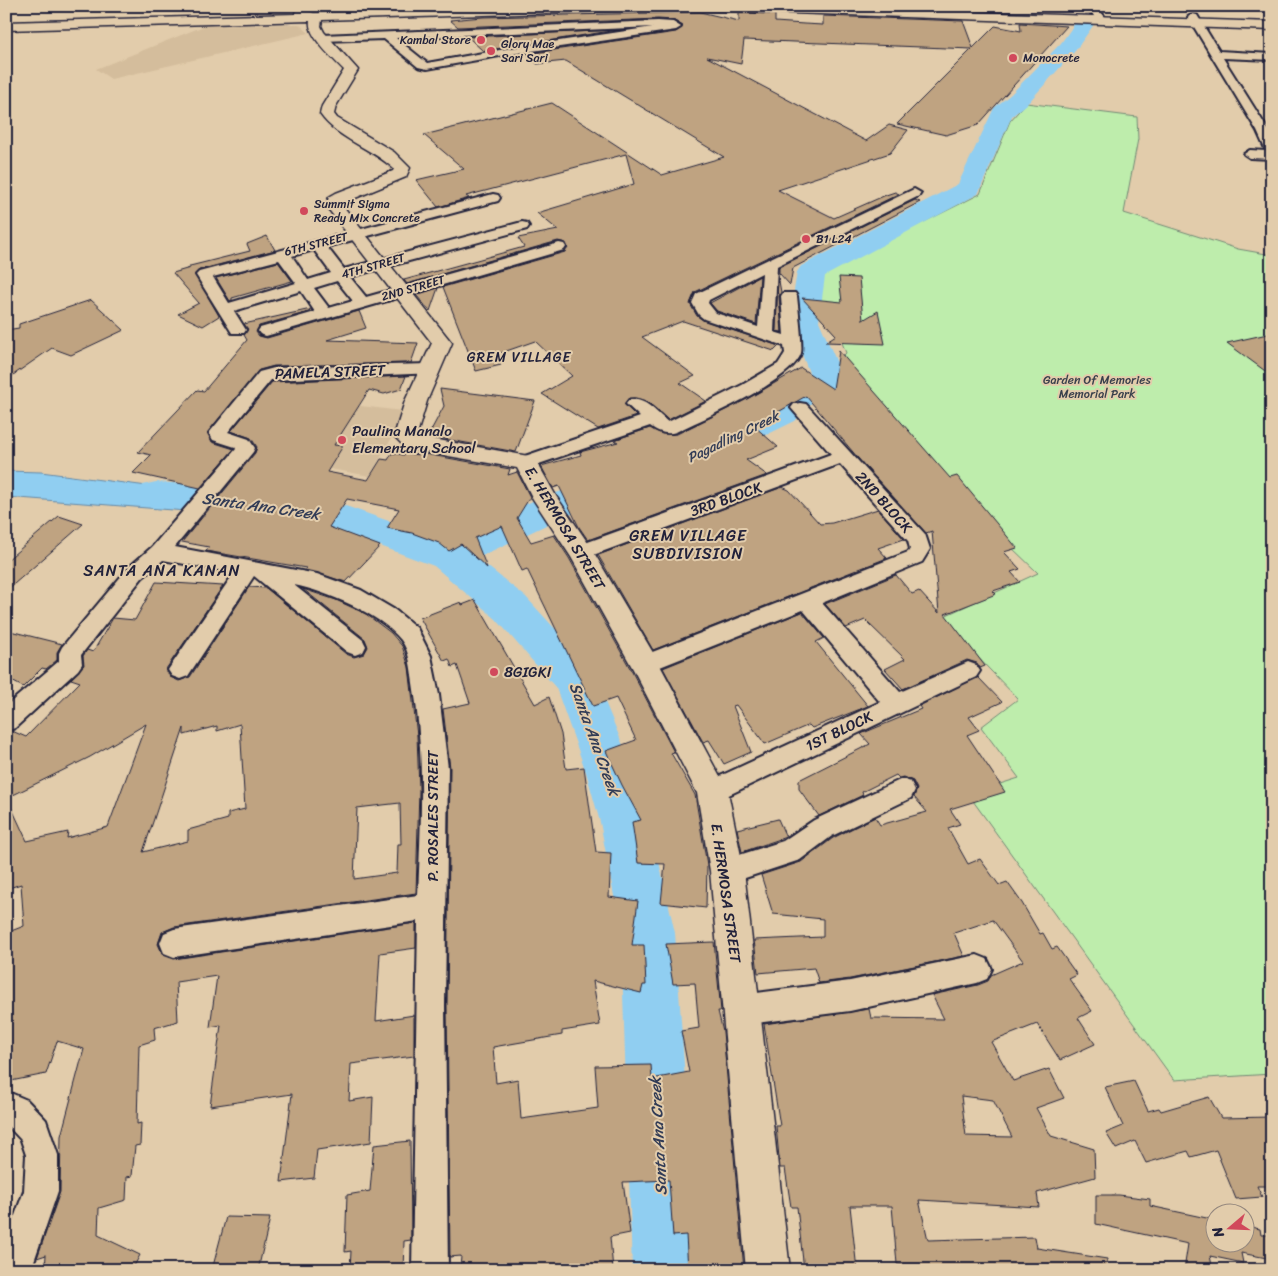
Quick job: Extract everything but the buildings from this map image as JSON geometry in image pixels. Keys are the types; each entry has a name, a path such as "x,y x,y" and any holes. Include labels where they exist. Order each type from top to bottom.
{"main road":[{"path":"6,19 440,6"},
{"path":"6,26 682,6 1090,10"},
{"path":"891,6 1090,10 1191,23 1272,26"},
{"path":"298,9 316,18"},
{"name":"E. HERMOSA STREET","path":"316,18 315,26 322,38 351,70 327,114 332,121 388,155 402,168 400,174 335,201 334,206 442,343 429,370 405,436 414,443 526,462 552,508 581,552 645,664 712,792 727,871 768,1270"},
{"path":"1191,23 1272,20"}],"street":[{"path":"502,30 503,11"},
{"path":"1191,23 1209,42 1267,131 1272,150"},
{"path":"322,38 483,30 658,24 669,24 676,27 424,66 386,35"},
{"path":"529,29 551,45"},
{"path":"483,30 505,52"},
{"path":"432,33 464,59"},
{"path":"1217,54 1270,53"},
{"path":"1250,154 1272,155"},
{"path":"792,343 710,316 705,312 700,303 702,297 914,193"},
{"name":"6TH STREET","path":"238,330 204,274 493,198"},
{"name":"4TH STREET","path":"224,309 522,226"},
{"path":"317,244 362,303"},
{"name":"2ND STREET","path":"266,331 559,247"},
{"path":"282,253 325,314"},
{"path":"766,335 770,265"},
{"path":"635,404 663,427 675,426 748,389 784,367 793,353 789,296"},
{"name":"PAMELA STREET","path":"6,721 70,664 70,653 135,573 159,552 193,515 246,448 242,443 218,433 267,375 274,373 429,370"},
{"name":"2ND BLOCK","path":"645,664 915,557 920,549 918,539 800,408"},
{"path":"526,462 652,419"},
{"name":"3RD BLOCK","path":"581,552 843,456"},
{"name":"P. ROSALES STREET","path":"159,552 317,582 353,596 388,616 409,634 420,656 434,743 430,1005 430,1270"},
{"path":"180,670 255,569 355,646"},
{"path":"807,600 896,704"},
{"name":"1ST BLOCK","path":"712,792 968,671"},
{"path":"727,871 791,851 823,828 902,790"},
{"path":"174,943 432,906"},
{"path":"741,1010 850,996 977,970"},
{"path":"6,1107 16,1110 35,1131 42,1155 41,1191 13,1270"}],"shaded area":[{"path":"299,24 309,33 111,79 96,69 204,26"},
{"name":"Paulina Manalo Elementary School","path":"319,401 402,411 402,420 370,476 280,460"}],"green space":[{"name":"Garden Of Memories Memorial Park","path":"1026,103 1137,117 1138,139 1124,213 1238,249 1272,255 1272,1074 1174,1080 968,794 1019,778 981,727 1018,699 940,618 1038,573 835,377 837,362 846,353 841,340 817,314 816,299 824,272 980,194 1010,121"}],"water":[{"path":"6,471 41,472 200,493 186,511 6,497"}],"waterway":[{"name":"Pagadling Creek","path":"702,452 783,414 802,393 828,379 804,321 811,272 969,189 1002,113 1019,99 1068,47 1085,23"},
{"name":"Pagadling Creek","path":"448,556 550,508 622,484"},
{"name":"Santa Ana Creek","path":"156,494 230,500 337,516 448,556"},
{"name":"Santa Ana Creek","path":"448,556 511,608 575,680 610,772 625,822 648,933 665,1270"}],"place":[{"name":"Kambal Store","path":"481,40"},
{"name":"Glory Mae Sari Sari","path":"491,51"},
{"name":"Monocrete","path":"1013,58"},
{"name":"Summit Sigma Ready Mix Concrete","path":"304,211"},
{"name":"B1 L24","path":"806,239"},
{"name":"Paulina Manalo Elementary School","path":"342,440"},
{"name":"8GIGKI","path":"494,672"}],"district":[{"name":"GREM VILLAGE","path":"519,357"},
{"name":"GREM VILLAGE SUBDIVISION","path":"688,544"},
{"name":"SANTA ANA KANAN","path":"162,570"}]}
